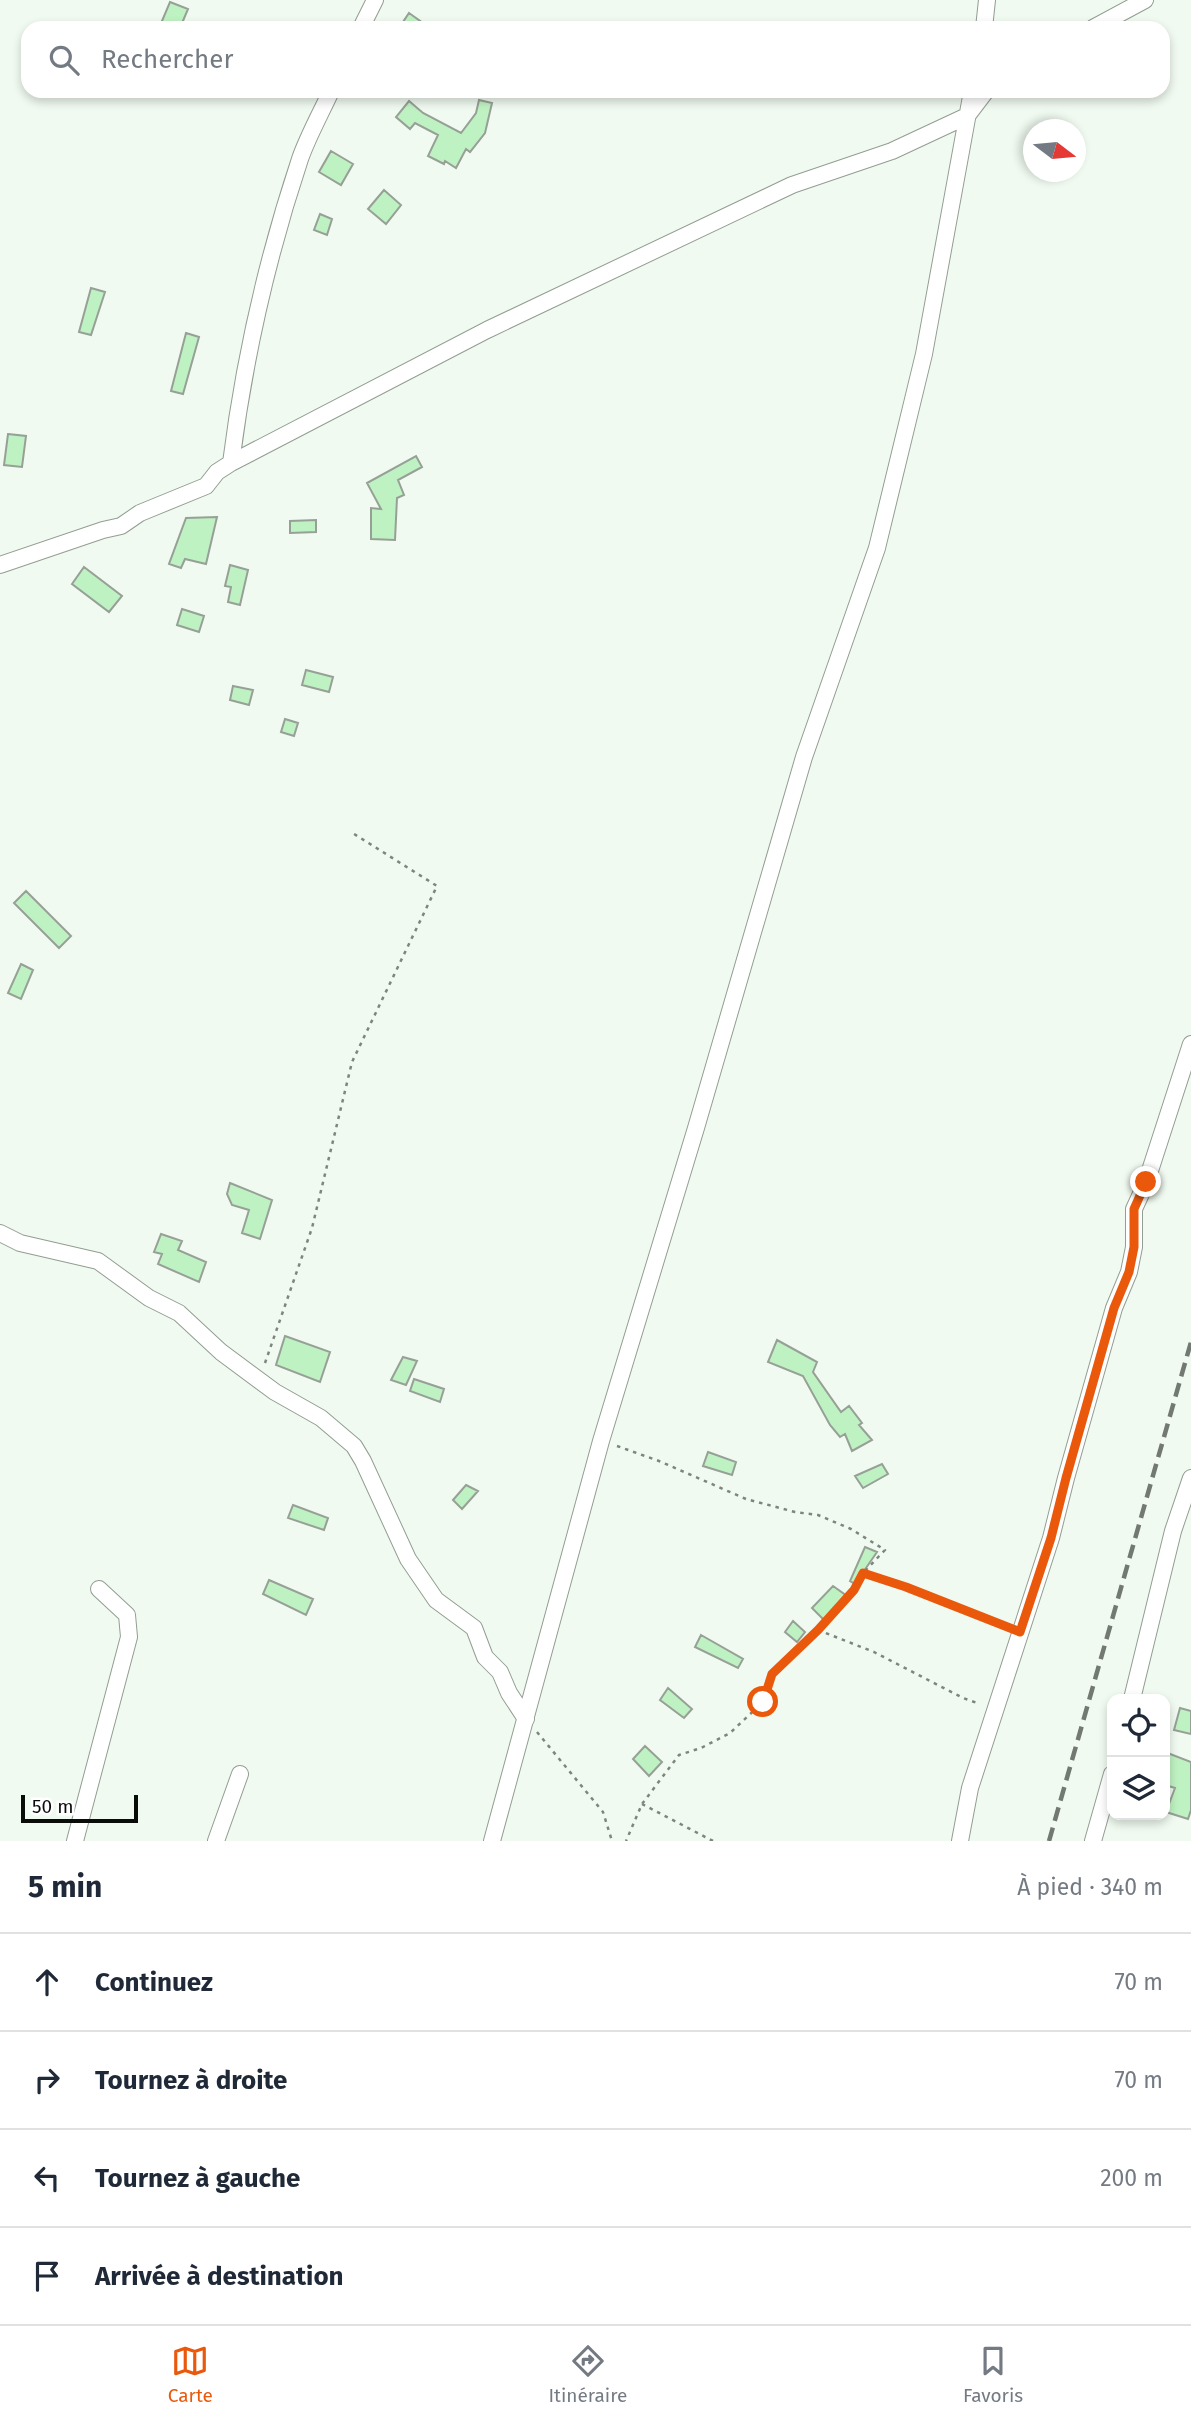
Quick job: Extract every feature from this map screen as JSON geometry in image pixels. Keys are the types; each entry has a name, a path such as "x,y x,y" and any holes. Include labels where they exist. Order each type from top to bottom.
{"street":[{"path":"364,21 375,0"},
{"path":"985,21 987,0"},
{"path":"1106,21 1145,0"},
{"path":"231,463 239,398 261,295 300,157 328,98"},
{"path":"492,1841 601,1441 804,757 877,548 924,354 971,98"},
{"path":"0,565 121,526 140,513 206,486 217,472 231,463 487,330 792,186 892,151 967,116 981,98"},
{"path":"960,1841 970,1788 1051,1538 1114,1308 1129,1272 1134,1247 1134,1209 1146,1182 1191,1044"},
{"path":"0,1233 20,1243 98,1261 149,1298 178,1313 221,1352 275,1392 321,1418 354,1446 408,1559 436,1600 474,1628 485,1657 500,1672 509,1693 526,1718"},
{"path":"1133,1694 1173,1531 1191,1478"},
{"path":"75,1841 129,1637 127,1615 99,1589"},
{"path":"216,1841 240,1774"},
{"path":"1093,1841 1107,1791"}],"path":[{"path":"260,1380 313,1228 352,1062 438,886 351,832"},
{"path":"601,1441 659,1461 746,1499 818,1515 851,1529 885,1550 818,1630 772,1674 763,1702 730,1733 701,1748 679,1755 642,1804 626,1841"},
{"path":"863,1573 1020,1632"},
{"path":"818,1630 874,1652 962,1698 995,1709"},
{"path":"526,1718 603,1812 612,1841"},
{"path":"642,1804 713,1841"}],"building":[{"path":"170,2 188,9 183,21 162,21"},
{"path":"409,13 420,21 404,21"},
{"path":"479,100 492,103 485,133 470,152 466,149 456,168 445,161 444,164 428,156 438,135 415,123 410,129 396,117 409,101 423,113 461,133 476,113"},
{"path":"331,151 353,164 341,185 319,172"},
{"path":"384,190 401,205 386,224 368,209"},
{"path":"320,214 332,219 327,235 314,230"},
{"path":"91,288 105,292 91,335 79,332"},
{"path":"186,333 199,337 183,394 171,391"},
{"path":"8,434 26,436 22,467 4,465"},
{"path":"416,456 422,467 398,480 404,495 397,498 395,540 371,539 371,508 381,509 367,483"},
{"path":"217,517 206,564 185,559 181,568 169,564 186,518"},
{"path":"316,520 316,532 290,533 290,521"},
{"path":"230,565 248,570 240,605 228,602 231,587 225,586"},
{"path":"84,567 122,596 109,612 72,584"},
{"path":"182,609 204,616 199,632 177,625"},
{"path":"306,670 333,677 329,692 302,685"},
{"path":"233,686 253,690 249,705 230,700"},
{"path":"285,719 298,723 294,736 281,732"},
{"path":"26,891 71,936 59,948 14,903"},
{"path":"21,964 33,970 21,999 8,993"},
{"path":"230,1183 272,1200 260,1239 242,1233 249,1210 232,1205 227,1194"},
{"path":"161,1234 182,1241 178,1250 206,1262 199,1282 158,1264 162,1254 154,1252"},
{"path":"285,1336 330,1352 320,1382 276,1365"},
{"path":"777,1340 817,1362 813,1372 841,1412 849,1406 862,1423 859,1425 872,1440 852,1451 845,1434 840,1437 830,1425 803,1376 768,1362"},
{"path":"403,1357 417,1361 406,1385 391,1380"},
{"path":"414,1379 444,1389 440,1402 410,1391"},
{"path":"708,1452 736,1462 732,1475 703,1466"},
{"path":"882,1464 888,1474 863,1488 855,1476"},
{"path":"466,1485 478,1491 462,1509 453,1500"},
{"path":"293,1505 328,1518 324,1530 288,1518"},
{"path":"865,1547 877,1552 855,1584 850,1581"},
{"path":"269,1580 313,1599 306,1615 263,1594"},
{"path":"833,1586 847,1596 824,1620 812,1608"},
{"path":"793,1621 805,1632 797,1642 785,1632"},
{"path":"701,1635 743,1659 738,1668 695,1647"},
{"path":"668,1688 692,1709 684,1718 660,1700"},
{"path":"1180,1708 1191,1711 1191,1734 1174,1730"},
{"path":"645,1746 662,1762 649,1776 633,1759"},
{"path":"1170,1754 1191,1762 1191,1810 1188,1819 1170,1813 1170,1801 1175,1788 1170,1786"}],"railway":[{"path":"1049,1841 1191,1342"}],"route":[{"path":"763,1702 772,1674 818,1630 854,1590 863,1573 1020,1632 1051,1538 1114,1308 1129,1272 1134,1247 1134,1209 1146,1182"}]}
